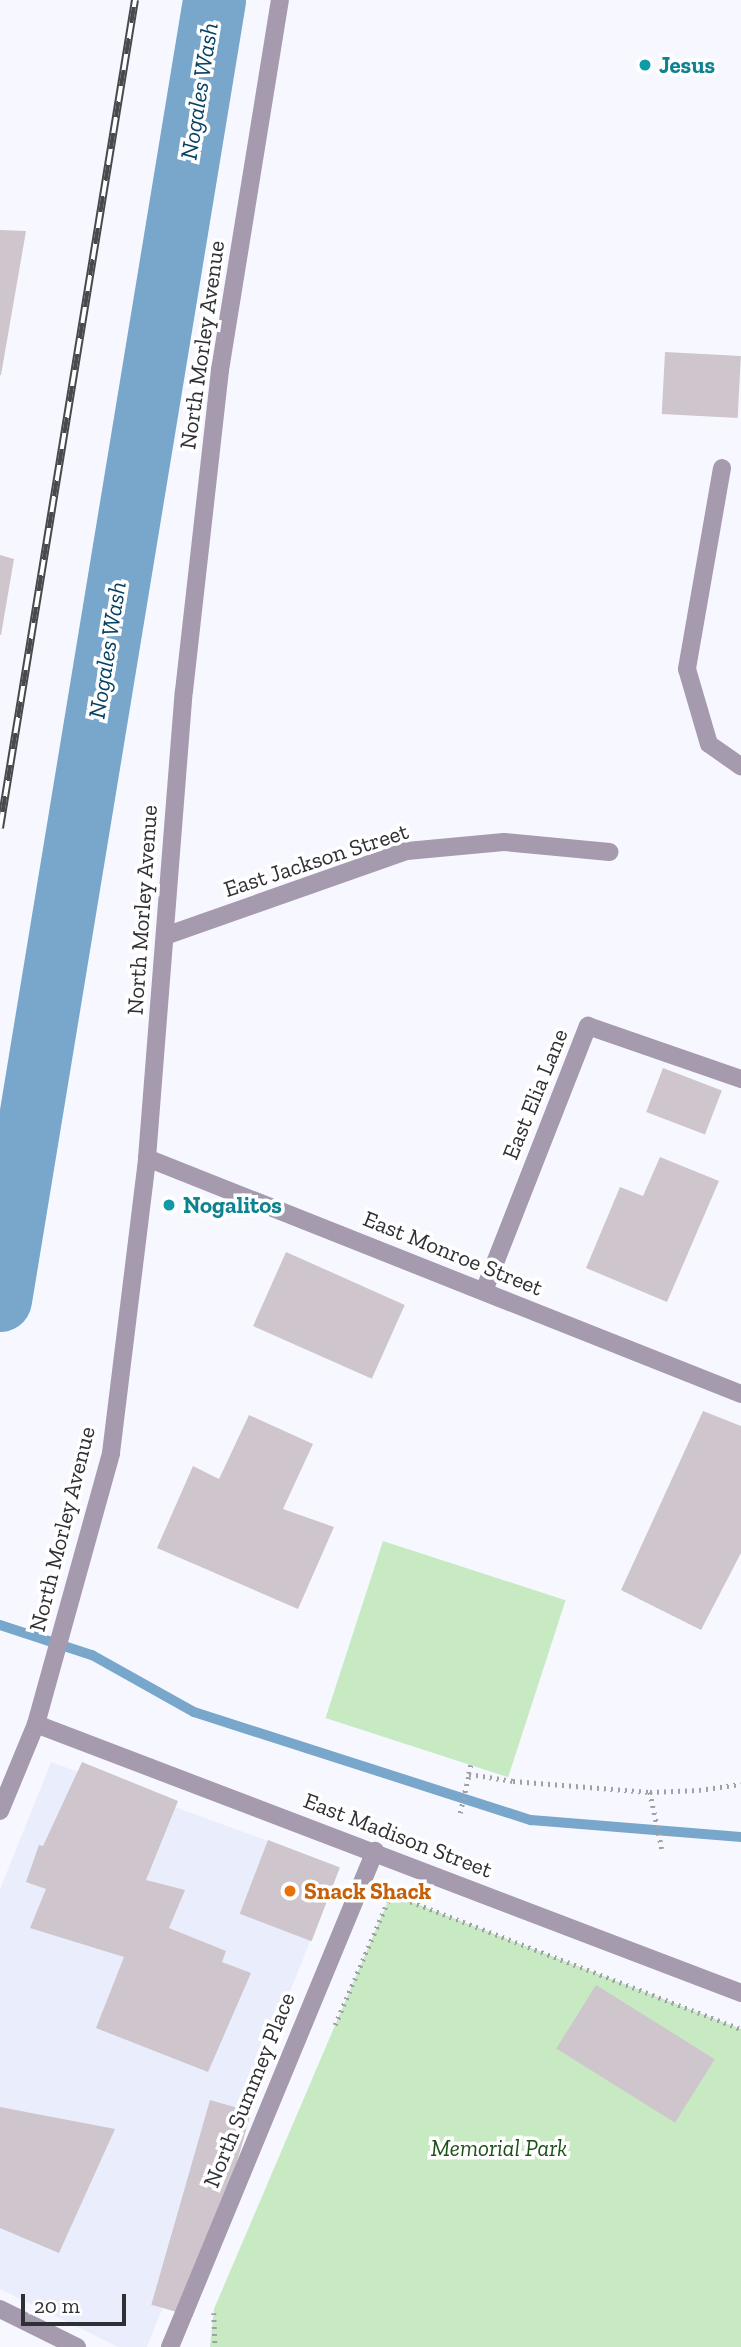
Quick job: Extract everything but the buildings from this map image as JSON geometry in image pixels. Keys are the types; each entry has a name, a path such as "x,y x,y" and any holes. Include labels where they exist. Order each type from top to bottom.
{"street":[{"name":"North Morley Avenue","path":"0,1811 36,1724 111,1453 147,1158 184,691 220,370 280,0"},
{"path":"722,468 687,669 709,744 741,766"},
{"name":"East Jackson Street","path":"166,936 407,851 504,842 610,852"},
{"name":"East Elia Lane","path":"484,1291 588,1026 741,1079"},
{"name":"East Monroe Street","path":"147,1158 741,1394"},
{"name":"East Madison Street","path":"36,1724 741,1993"},
{"name":"North Summey Place","path":"170,2347 375,1852"},
{"path":"0,2309 77,2347"}],"path":[{"path":"460,1813 471,1765"},
{"path":"469,1774 513,1781 650,1792 699,1790 741,1783"},
{"path":"650,1792 662,1849"},
{"path":"332,2032 391,1894 741,2029"},
{"path":"214,2309 215,2347"}],"shaded area":[{"path":"51,1762 340,1867 147,2347 118,2347 0,2289 0,1889"}],"green space":[{"path":"383,1541 566,1600 508,1777 326,1718"},
{"name":"Memorial Park","path":"391,1894 741,2029 741,2347 210,2347 214,2309"}],"waterway":[{"name":"Nogales Wash","path":"0,1300 214,0"},
{"path":"0,1625 92,1655 194,1712 531,1820 741,1837"}],"railway":[{"path":"0,828 135,0"}],"place":[{"name":"Jesus","path":"645,65"},
{"name":"Nogalitos","path":"169,1205"},
{"name":"Snack Shack","path":"290,1891"}]}
